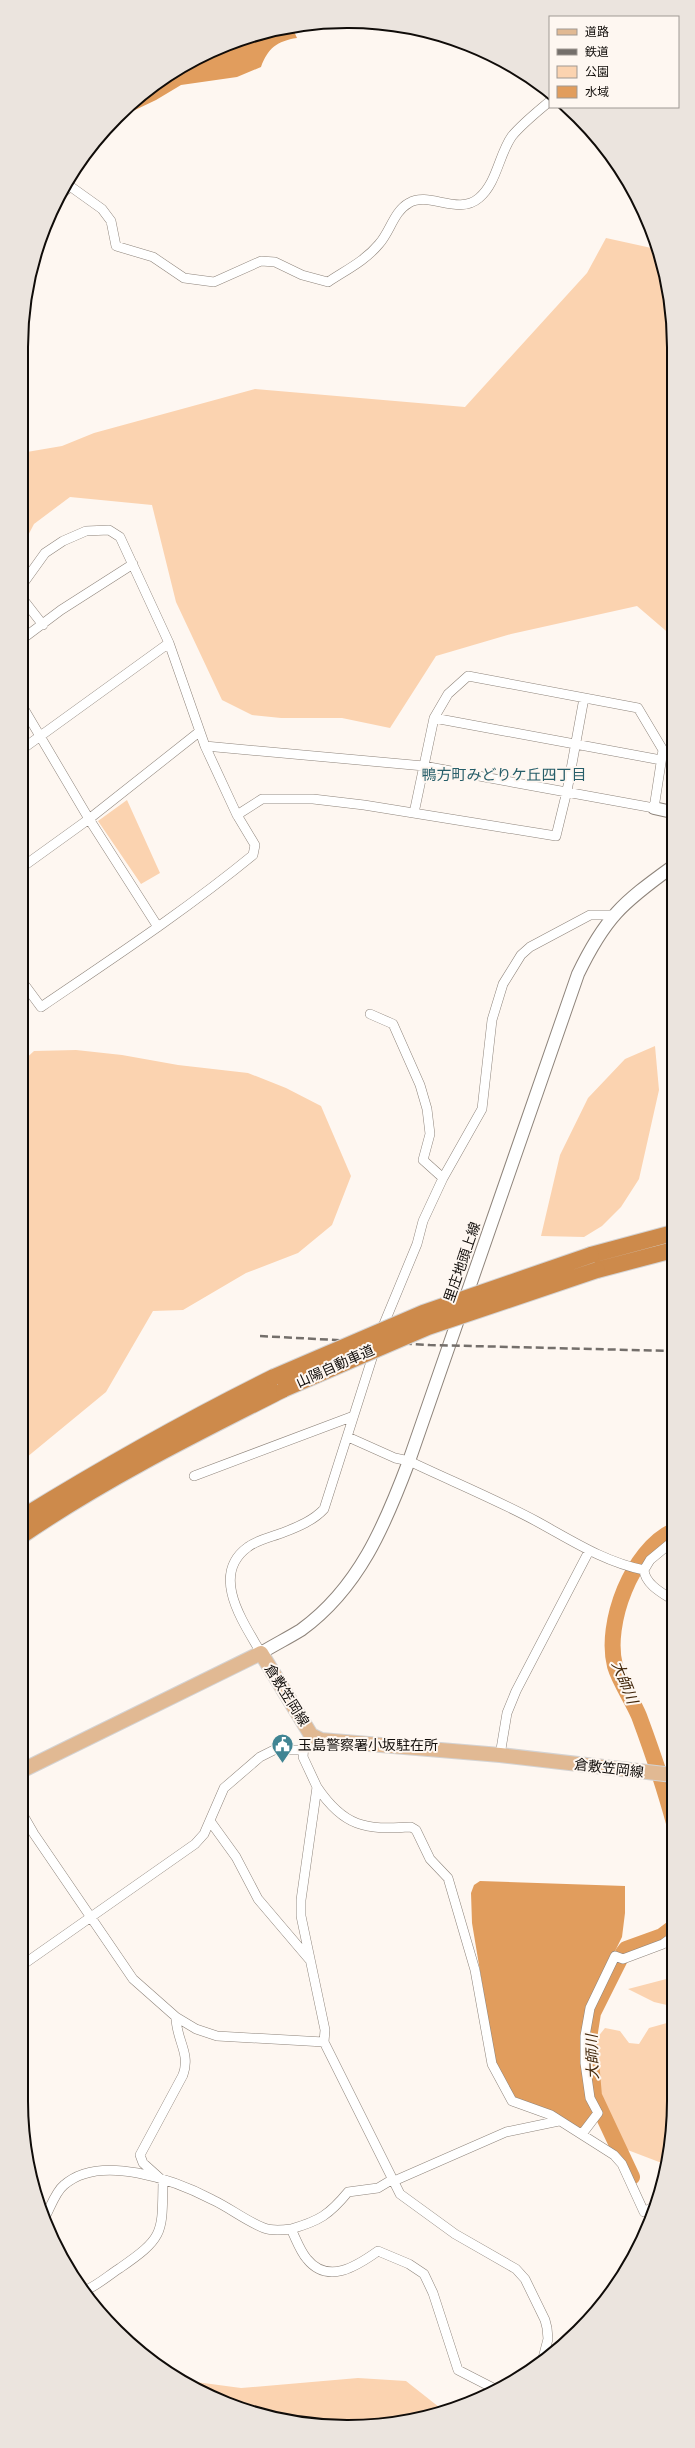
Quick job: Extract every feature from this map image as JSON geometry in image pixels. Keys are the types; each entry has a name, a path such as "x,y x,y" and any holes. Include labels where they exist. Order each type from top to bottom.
{"highway":[{"name":"山陽自動車道","path":"28,1532 109,1482 279,1383 423,1313 591,1255 667,1235"},
{"name":"山陽自動車道","path":"28,1514 183,1422 279,1383 428,1327 597,1270 667,1252"}],"main road":[{"path":"654,808 667,811"},
{"name":"里庄地頭上線","path":"261,1653 300,1630 336,1598 352,1579 377,1539 409,1461 578,974 594,941 612,915 624,902 667,871"},
{"name":"倉敷笠岡線","path":"28,1768 261,1653 311,1735 321,1740 500,1755 666,1774"}],"street":[{"path":"71,188 102,209 111,221 116,246 153,258 184,278 214,282 261,261 275,262 302,276 328,282 352,265 362,261 380,243 401,210 410,202 421,200 458,205 469,204 479,198 487,189 512,137 549,102"},
{"path":"28,577 45,553 80,533 109,530 120,537 169,643 205,746 237,815 255,845 253,855 158,927 41,1007 28,989"},
{"path":"28,635 61,610 133,564"},
{"path":"28,606 43,625"},
{"path":"28,745 144,659 169,643"},
{"path":"205,746 424,766 654,808 663,750 638,708 468,676 448,694 434,718 424,766 414,813"},
{"path":"237,815 262,799 313,799 414,813 514,831 556,836 567,791 584,698"},
{"path":"28,715 42,736 89,819 158,927"},
{"path":"434,718 576,743 661,760"},
{"path":"28,863 89,819 199,732"},
{"path":"261,1653 239,1616 229,1585 231,1570 238,1556 248,1546 317,1516 324,1508 348,1437 351,1417 388,1309 417,1244 423,1221 442,1178 482,1109 492,1020 503,984 520,955 530,947 590,915 612,915"},
{"path":"370,1014 393,1024 420,1085 427,1109 430,1134 423,1160 442,1178"},
{"path":"194,1476 351,1417"},
{"path":"348,1437 395,1458 409,1461 535,1521 589,1551 640,1569 658,1591 667,1596"},
{"path":"640,1569 667,1545"},
{"path":"500,1755 507,1713 516,1690 589,1551"},
{"path":"311,1735 303,1750 303,1756 317,1787 336,1812 368,1828 411,1828 416,1830 430,1859 448,1878 474,1970 492,2064 512,2101 551,2115 614,2155 622,2164 648,2208"},
{"path":"28,1961 88,1917 195,1844 204,1834 224,1788 260,1757 274,1750 287,1748 303,1750"},
{"path":"317,1787 301,1900 301,1916 325,2030 324,2042 400,2194 412,2205 455,2234 516,2269 525,2279 546,2324 548,2339 545,2352"},
{"path":"210,1821 236,1857 258,1899 310,1960"},
{"path":"28,1824 88,1917 133,1979 176,2017 196,2029 217,2036 324,2042"},
{"path":"582,2134 598,2113 590,2098 585,2063 585,2036 588,2016 605,1977 619,1958 663,1944 667,1941"},
{"path":"163,2181 143,2163 140,2155 183,2075 187,2064 185,2053 178,2036 176,2017"},
{"path":"48,2212 62,2186 82,2172 117,2170 140,2173 212,2199 265,2228 291,2229 320,2219 334,2209 348,2192 378,2188 506,2132 559,2121"},
{"path":"89,2288 152,2244 161,2224 163,2181"},
{"path":"291,2229 306,2259 322,2270 332,2272 350,2270 378,2251 418,2269 429,2281 458,2370 490,2386"}],"green space":[{"path":"606,238 651,248 661,285 667,348 667,632 637,606 511,634 436,656 390,728 342,718 281,718 252,715 222,700 176,602 152,505 70,497 34,524 28,536 28,452 62,446 94,433 255,389 465,407 587,273"},
{"path":"127,800 160,873 141,884 98,821"},
{"path":"655,1046 659,1090 639,1179 621,1207 602,1226 584,1237 541,1236 560,1155 588,1098 625,1059"},
{"path":"76,1050 122,1055 178,1065 248,1073 286,1088 321,1106 351,1176 332,1225 298,1253 246,1273 183,1310 153,1311 106,1392 28,1456 28,1057 34,1051"},
{"path":"667,1979 667,2005 654,2002 628,1989"},
{"path":"667,2023 667,2100 661,2163 625,2149 599,2096 593,2043 605,2028 620,2031 629,2043 639,2044 649,2028"},
{"path":"358,2378 406,2381 438,2407 410,2414 368,2419 348,2420 306,2417 285,2414 245,2403 225,2396 197,2382 241,2388"}],"water":[{"path":"295,33 297,38 284,41 274,46 270,50 261,67 237,77 181,85 156,100 133,111 170,82 206,61 245,45"},
{"path":"480,1881 625,1886 625,1913 622,1937 588,2006 587,2098 593,2114 583,2130 514,2099 496,2067 472,1923 471,1893 474,1885"}],"waterway":[{"name":"大師川","path":"667,1535 658,1541 645,1554 624,1590 614,1630 613,1649 617,1672 639,1716 667,1799"},
{"name":"大師川","path":"632,2177 594,2096 589,2038 593,2013 623,1953 626,1949 662,1936 667,1932"}],"railway":[{"path":"260,1336 430,1345 667,1351"}],"place":[{"name":"玉島警察署小坂駐在所","path":"282,1764"}],"district":[{"name":"鴨方町みどりケ丘四丁目","path":"504,774"}]}
